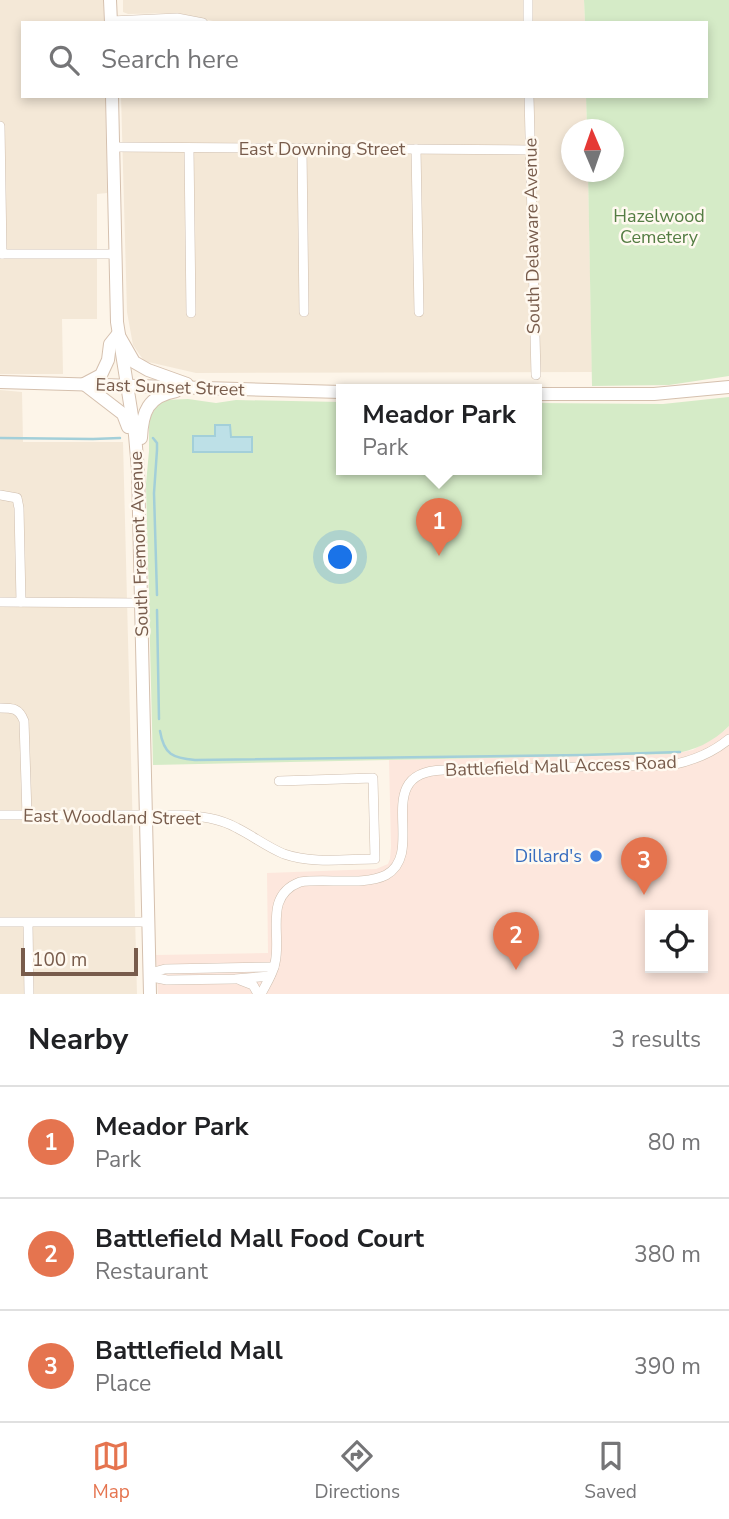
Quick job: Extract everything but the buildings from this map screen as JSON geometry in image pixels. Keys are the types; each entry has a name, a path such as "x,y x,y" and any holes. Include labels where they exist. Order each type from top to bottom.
{"main road":[{"path":"110,0 111,21"},
{"name":"South Fremont Avenue","path":"113,98 118,334 138,457 150,994"},
{"path":"138,457 123,414 84,384 101,375 108,360 110,344 118,334 134,362 197,388"},
{"name":"East Sunset Street","path":"0,382 336,392"},
{"path":"542,394 654,394 729,387"},
{"path":"138,457 142,423 153,400 165,393 197,388"}],"street":[{"path":"528,0 528,21"},
{"path":"128,21 177,18 193,21"},
{"name":"South Delaware Avenue","path":"529,98 536,375"},
{"path":"0,126 1,254 116,254"},
{"name":"East Downing Street","path":"114,148 530,150"},
{"path":"188,148 191,313"},
{"path":"302,149 304,312"},
{"path":"416,149 419,312"},
{"path":"0,495 17,498 19,508 21,602"},
{"path":"0,602 141,603"},
{"path":"0,708 15,709 22,713 26,729 27,815"},
{"name":"Battlefield Mall Access Road","path":"260,994 276,957 276,912 283,895 290,887 300,882 369,880 393,870 400,861 402,851 404,793 410,782 422,774 436,770 671,765 698,758 729,738"},
{"name":"East Woodland Street","path":"0,815 194,816 217,820 239,829 272,849 303,859 375,859 373,778 279,781"},
{"path":"0,922 148,922"},
{"path":"28,922 29,994"},
{"path":"150,974 165,969 272,971"},
{"path":"150,974 167,980 235,979 272,971"},
{"path":"235,979 253,985 260,994"}],"shaded area":[{"path":"0,0 103,0 104,21 21,21 21,98 105,98 107,193 97,194 97,319 62,319 63,374 0,374"},
{"path":"123,0 584,0 585,21 213,21 177,13 123,12"},
{"path":"121,98 586,98 587,119 561,119 561,182 588,182 592,372 196,373 144,361 133,345 127,312"},
{"path":"0,390 22,392 23,442 123,442 137,994 0,994"},
{"path":"729,726 729,994 158,994 156,955 268,953 267,873 376,869 388,864 391,846 389,760 672,754 693,750"}],"green space":[{"name":"Hazelwood Cemetery","path":"584,0 729,0 729,376 669,385 592,386 588,182 624,182 624,119 587,119 586,98 708,98 708,21 585,21"},
{"path":"729,397 729,726 723,732 695,748 672,754 153,765 146,484 149,419 157,405 165,400 188,399 216,403 236,400 336,402 336,475 542,475 542,403 663,404"}],"water":[{"path":"215,425 230,425 231,437 252,437 252,452 193,452 193,436 215,436"}],"waterway":[{"path":"0,438 120,438"},
{"path":"153,438 157,443 154,493 157,595"},
{"path":"157,610 159,719"},
{"path":"160,731 164,745 171,754 195,760 680,752"}],"place":[{"name":"Meador Park","path":"439,556"},
{"name":"Dillard's","path":"596,856"},
{"name":"Battlefield Mall","path":"644,895"},
{"name":"Battlefield Mall Food Court","path":"516,970"}]}
